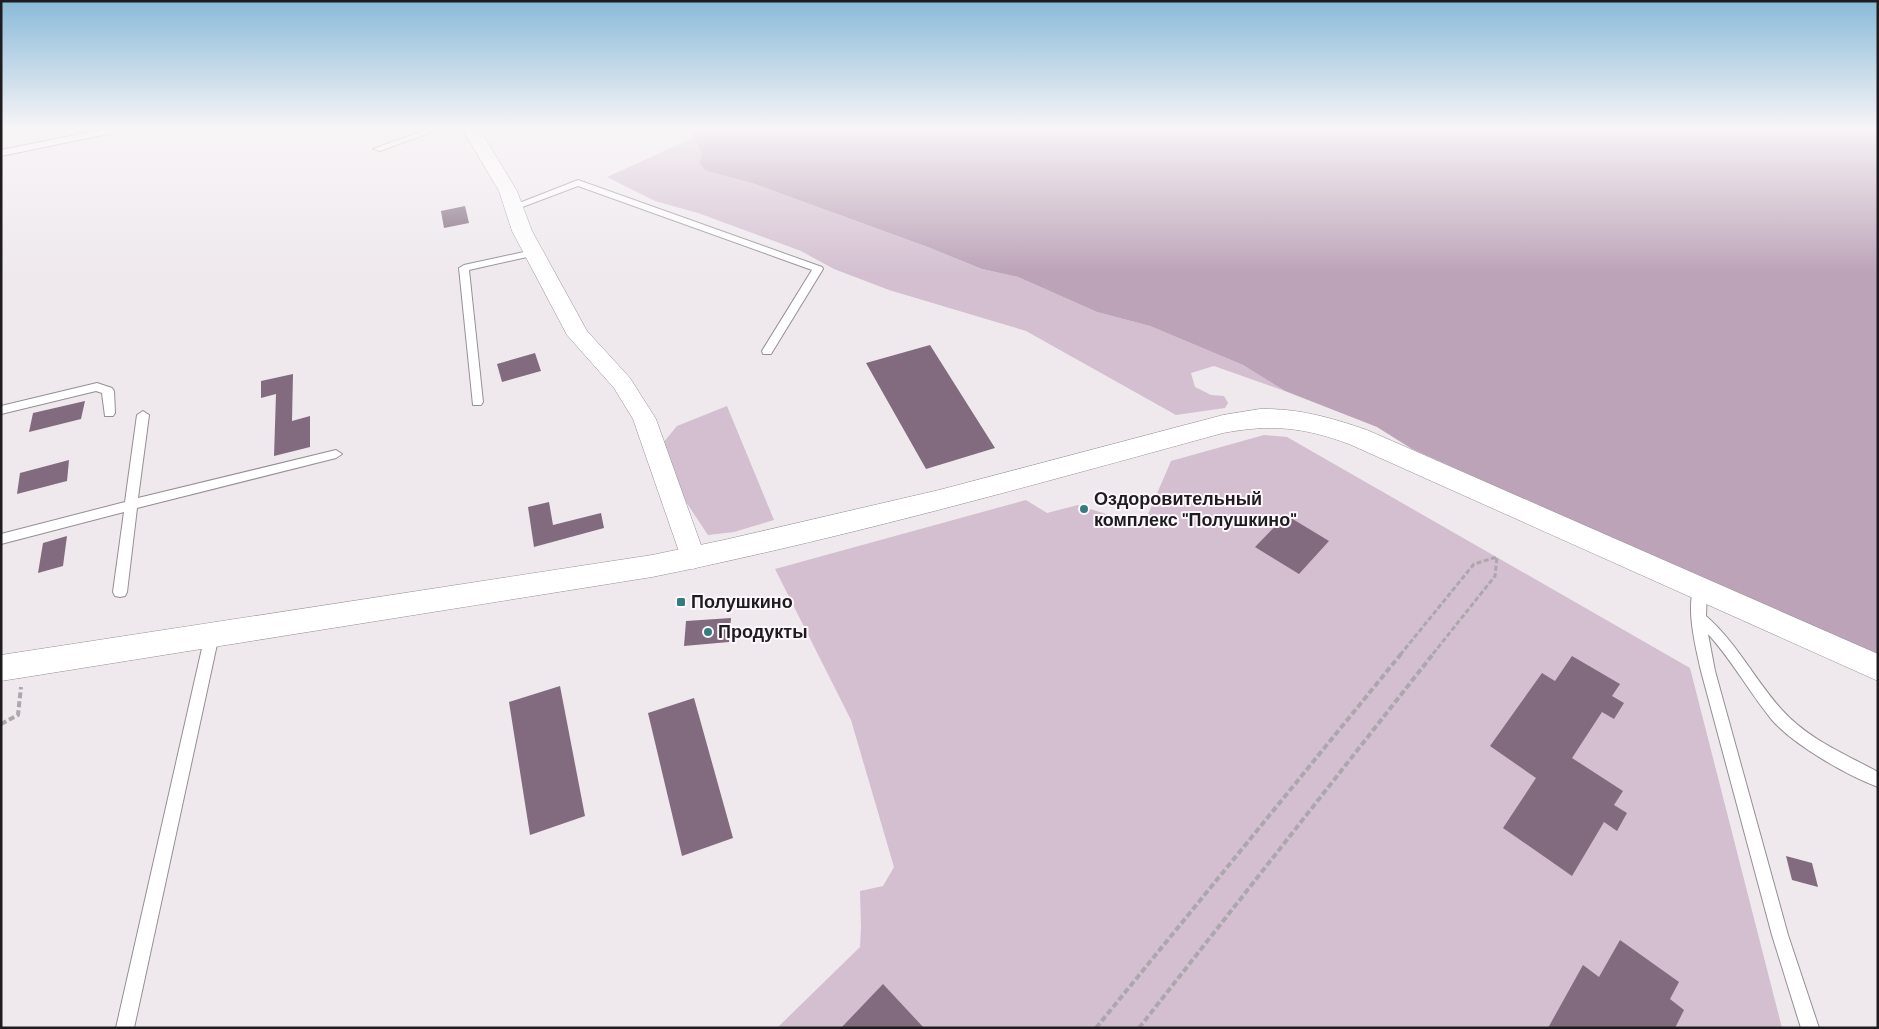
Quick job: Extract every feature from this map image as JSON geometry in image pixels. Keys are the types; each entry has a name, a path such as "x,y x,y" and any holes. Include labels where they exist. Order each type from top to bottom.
{"main road":[{"path":"13,666 693,559 820,531 1224,424 1258,417 1284,417 1311,421 1358,437 1878,668"}],"street":[{"path":"500,178 508,191 533,253 578,335 622,383 644,418 693,559"}],"lane":[{"path":"514,207 578,183 818,269 767,351"},
{"path":"477,402 464,268 533,253"},
{"path":"1,410 97,387 108,391 109,413"},
{"path":"120,592 143,416"},
{"path":"1,539 336,454"},
{"path":"1700,589 1699,618 1702,644 1711,680 1780,935 1810,1028"},
{"path":"1699,618 1725,642 1767,700 1789,726 1815,745 1878,780"},
{"path":"125,1028 212,635"}],"path":[{"path":"1096,1028 1474,564 1497,557 1496,576 1139,1028"},
{"path":"1,724 18,715 13,666"}],"shaded area":[{"path":"609,178 733,178 752,183 925,246 982,269 1018,277 1097,312 1150,326 1243,365 1285,391 1214,366 1191,373 1195,387 1211,395 1224,396 1228,403 1225,408 1176,415 1026,331 889,290 834,269 801,251 698,213 655,201"},
{"path":"733,178 1878,178 1878,656 1412,449 1377,427 1285,391 1243,365 1150,326 1097,312 1018,277 982,269 925,246 752,183"},
{"path":"727,406 774,520 734,532 708,535 684,499 663,443 677,426"},
{"name":"Оздоровительный комплекс \"Полушкино\"","path":"1264,435 1287,437 1690,668 1782,1028 777,1028 860,947 860,891 883,886 894,867 851,720 775,569 1026,500 1047,513 1078,505 1143,526 1171,461"}],"building":[{"path":"465,206 469,223 444,228 441,211"},
{"path":"930,345 995,448 926,469 866,363"},
{"path":"535,353 541,371 502,382 497,364"},
{"path":"293,374 292,421 310,416 310,447 274,456 276,394 261,398 261,381"},
{"path":"85,401 81,419 29,432 33,413"},
{"path":"69,460 67,481 17,494 20,473"},
{"path":"549,502 553,525 601,513 604,528 534,547 528,507"},
{"path":"1286,515 1329,541 1299,574 1255,547"},
{"path":"67,536 63,566 38,573 43,543"},
{"name":"Продукты","path":"731,618 729,642 684,646 686,621"},
{"path":"1572,656 1620,684 1612,696 1624,703 1614,719 1602,712 1572,758 1623,791 1614,805 1627,813 1617,831 1604,822 1572,876 1503,828 1536,778 1490,746 1542,673 1555,681"},
{"path":"560,686 585,816 530,835 509,702"},
{"path":"694,698 733,838 682,856 648,713"},
{"path":"1786,856 1812,863 1818,887 1792,880"},
{"path":"1620,940 1679,982 1670,999 1684,1010 1675,1028 1548,1028 1583,965 1599,977"},
{"path":"883,984 924,1028 841,1028"}],"place":[{"name":"Оздоровительный комплекс \"Полушкино\"","path":"1084,509"},
{"name":"Полушкино","path":"681,602"},
{"name":"Продукты","path":"708,632"}]}
